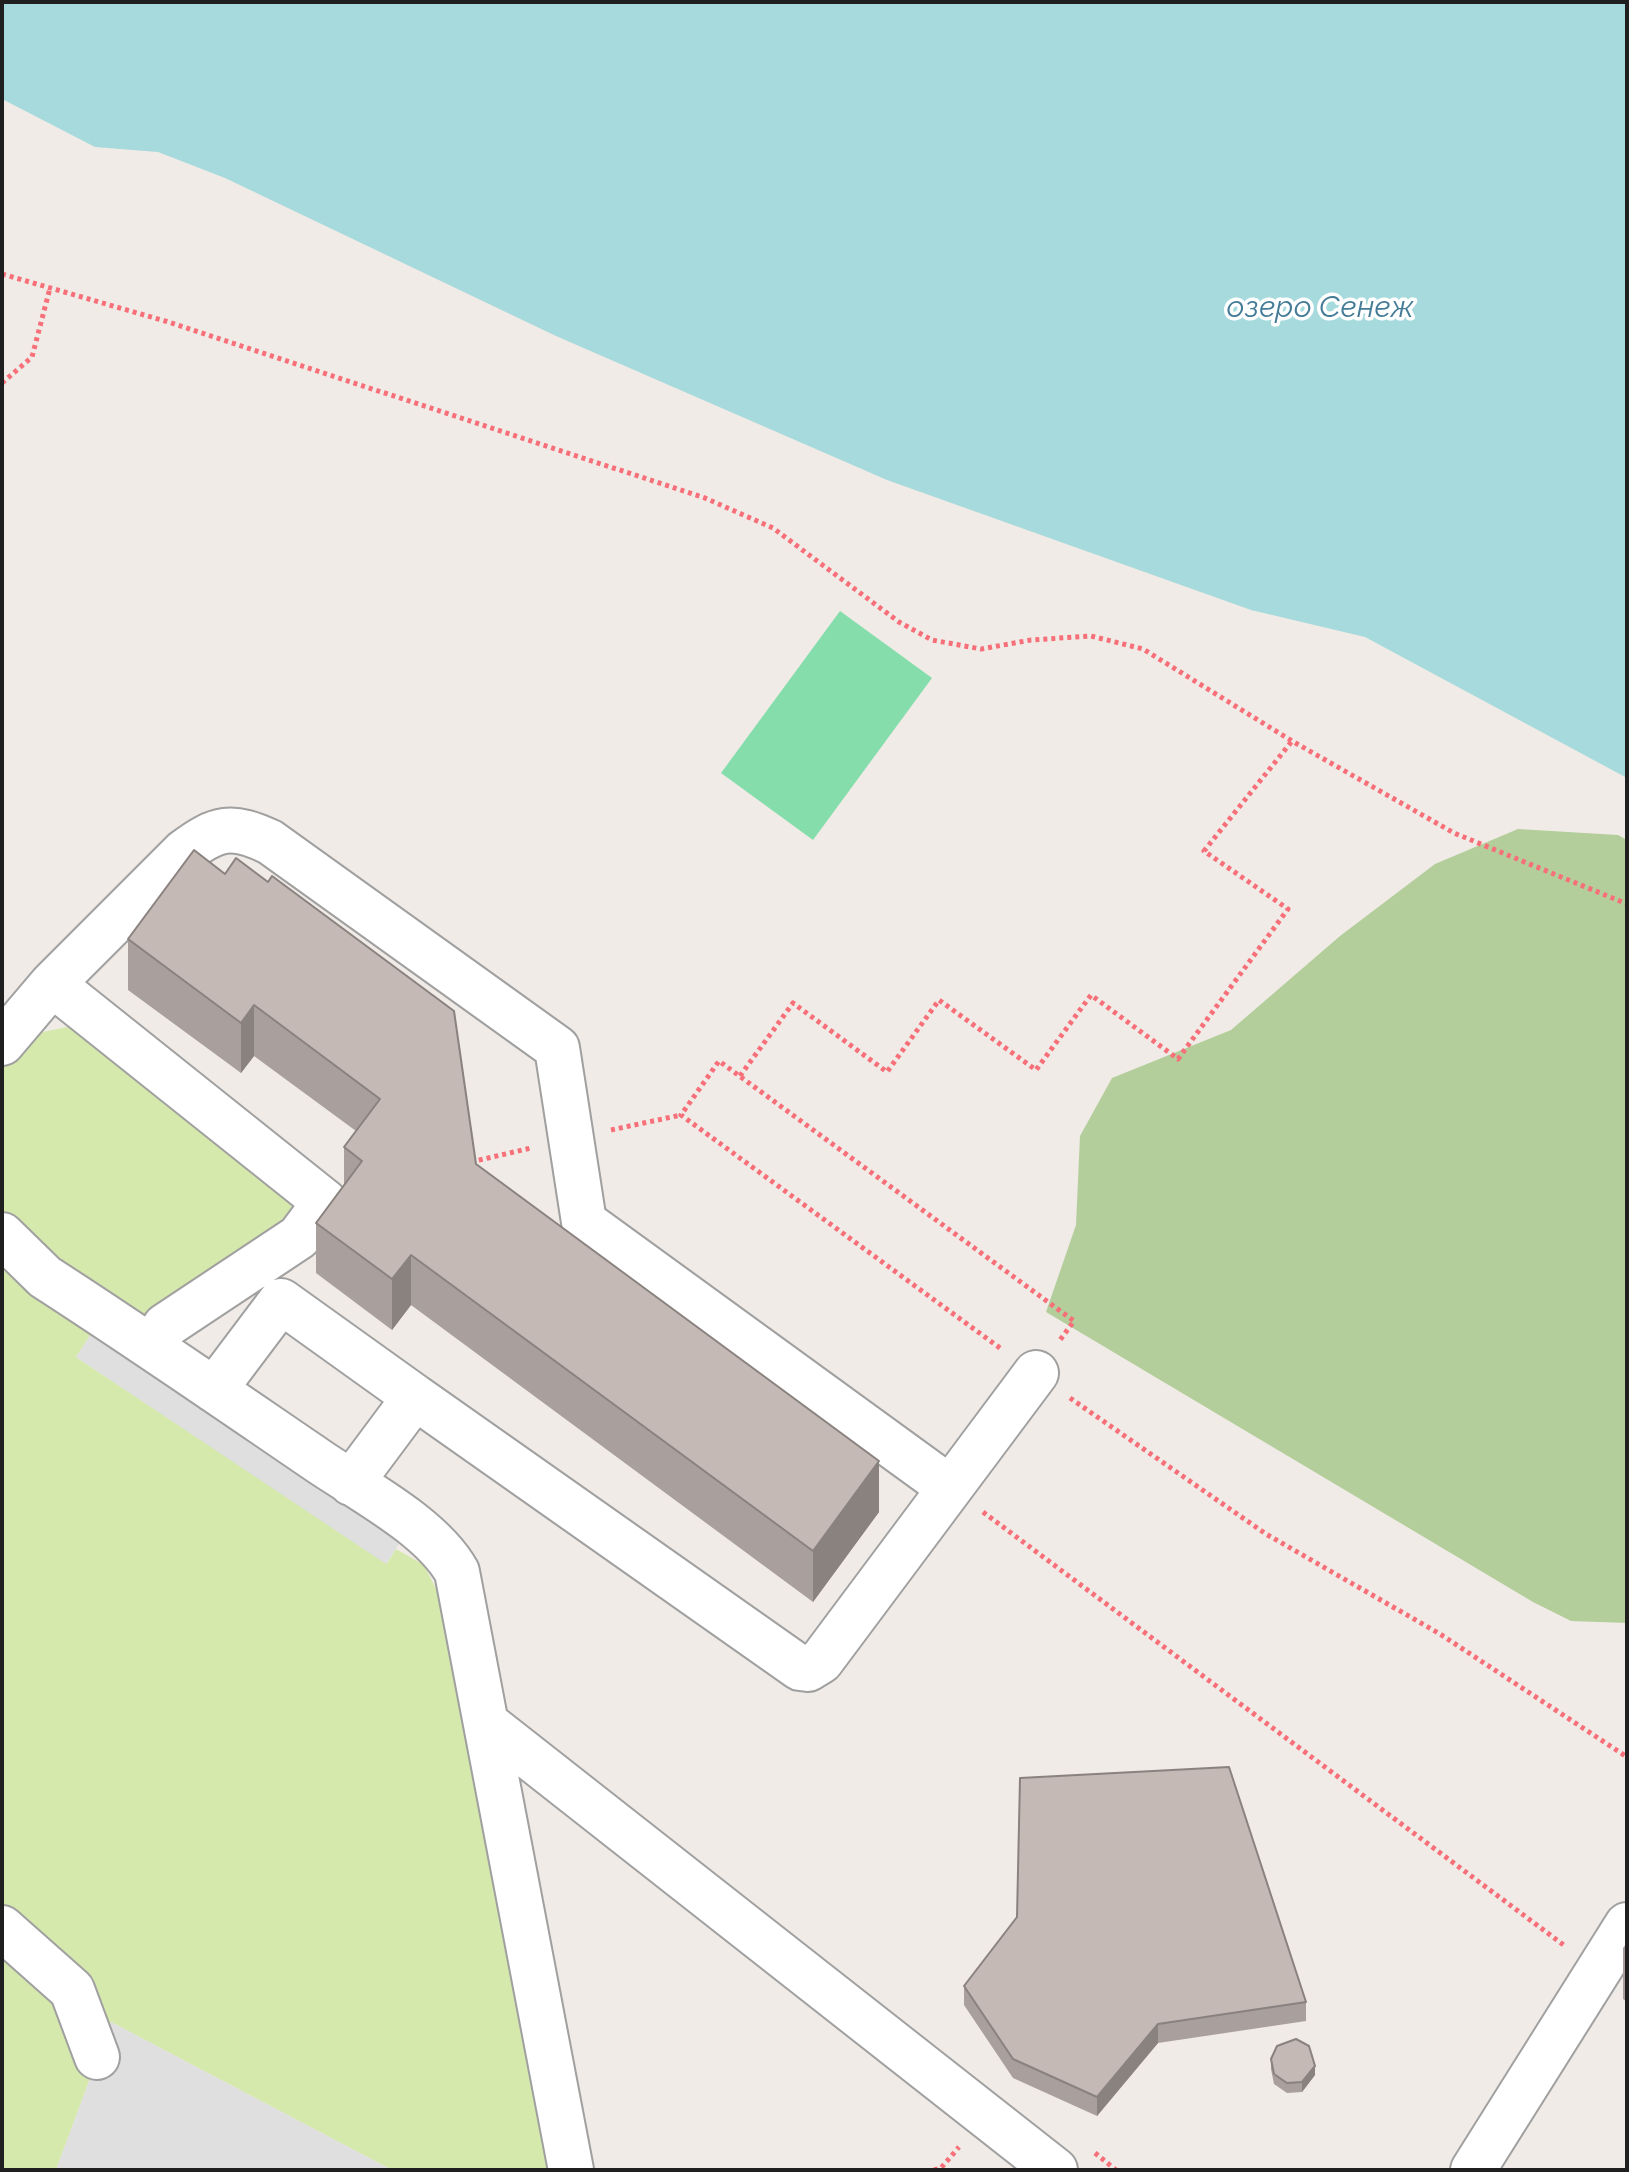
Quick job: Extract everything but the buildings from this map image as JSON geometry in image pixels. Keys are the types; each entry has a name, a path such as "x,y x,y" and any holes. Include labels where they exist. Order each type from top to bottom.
{"lane":[{"path":"2,1043 52,984 184,852 205,836 226,829 249,832 270,842 557,1048 584,1222 950,1488"},
{"path":"52,984 325,1202 299,1237 142,1340"},
{"path":"2,1235 45,1277 142,1340 441,1547 457,1572 571,2170"},
{"path":"214,1390 281,1301 800,1668 808,1669 821,1661 1036,1373"},
{"path":"351,1483 415,1397"},
{"path":"486,1723 1055,2170"},
{"path":"1473,2170 1627,1925"},
{"path":"2,1928 72,1990 97,2057"}],"path":[{"path":"2,274 165,321 705,498 773,528 899,622 932,640 981,649 1031,640 1091,636 1143,649 1292,741 1454,833 1627,904"},
{"path":"2,383 32,357 50,288"},
{"path":"740,1076 793,1003 887,1072 939,1000 1036,1070 1091,995 1178,1059 1288,909 1204,851 1292,741"},
{"path":"469,1162 681,1115 719,1061 1074,1321 1036,1373"},
{"path":"681,1115 1036,1373 1266,1534 1440,1634 1627,1757"},
{"path":"950,1488 1598,1971"}],"green space":[{"path":"840,611 932,678 813,840 721,773"},
{"path":"1518,829 1618,835 1627,840 1627,1623 1571,1621 1533,1602 1046,1312 1076,1225 1080,1136 1112,1078 1231,1030 1340,936 1435,864"},
{"path":"67,1027 86,1036 294,1202 299,1216 146,1317 101,1298 6,1216 2,1208 2,1063 38,1033"},
{"path":"2,1256 95,1328 76,1357 387,1563 396,1549 424,1565 439,1595 553,2170 392,2170 111,2022 56,2170 2,2170"}],"shaded area":[{"path":"95,1328 405,1535 386,1564 76,1357"},
{"path":"111,2022 392,2170 56,2170"}],"water":[{"name":"озеро Сенеж","path":"2,2 1627,2 1627,778 1365,637 1251,610 887,480 556,336 225,178 158,152 95,147 2,99"}]}
